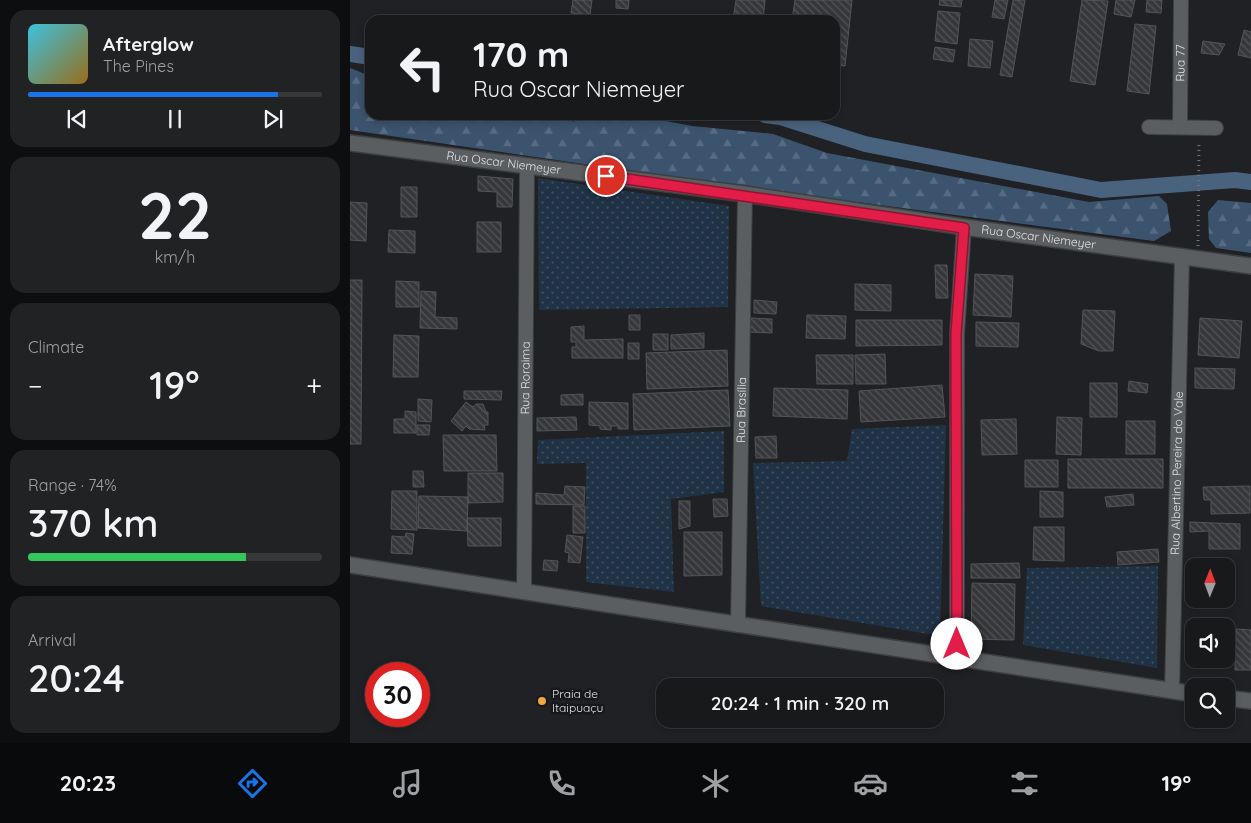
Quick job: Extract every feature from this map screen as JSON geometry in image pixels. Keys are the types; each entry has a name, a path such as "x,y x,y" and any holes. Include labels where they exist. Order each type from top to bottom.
{"street":[{"name":"Rua 77","path":"1180,127 1181,0"},
{"path":"1149,127 1216,128"},
{"name":"Rua Oscar Niemeyer","path":"350,142 745,194 964,228 1251,266"},
{"name":"Rua Roraima","path":"524,592 527,166"},
{"name":"Rua Brasília","path":"738,625 745,194"},
{"path":"957,658 956,334 964,228"},
{"name":"Rua Albertino Pereira do Vale","path":"1172,692 1182,256"},
{"path":"350,566 1185,693"},
{"path":"1235,699 1251,702"}],"path":[{"path":"1199,226 1200,139"}],"shaded area":[{"path":"538,178 729,206 728,307 539,310"},
{"path":"946,425 940,636 761,606 753,463 847,461 852,429"},
{"path":"724,431 724,492 671,499 674,592 586,582 586,463 537,464 538,440"},
{"path":"1158,566 1157,668 1023,645 1027,568"}],"green space":[{"path":"350,68 365,74 365,120 572,120 573,122 576,120 661,120 692,126 773,134 827,153 1089,202 1159,196 1167,204 1171,231 1154,241 750,188 350,130"},
{"path":"1218,200 1251,203 1251,253 1216,248 1209,239 1208,212"}],"building":[{"path":"573,0 592,0 590,15 571,13"},
{"path":"616,0 629,0 628,9 616,8"},
{"path":"736,0 765,0 764,15 734,15"},
{"path":"795,0 852,0 845,66 840,66 840,15 793,15"},
{"path":"940,0 962,0 961,7 939,5"},
{"path":"995,0 1008,0 1004,19 992,17"},
{"path":"1013,0 1025,0 1012,77 1000,75"},
{"path":"1082,0 1108,1 1095,85 1070,81"},
{"path":"1116,0 1135,0 1131,17 1114,14"},
{"path":"1147,0 1162,0 1161,13 1146,12"},
{"path":"938,11 960,13 957,44 935,41"},
{"path":"1135,24 1156,26 1149,94 1127,91"},
{"path":"1244,30 1251,32 1251,58 1238,55"},
{"path":"970,39 993,41 990,68 968,66"},
{"path":"1203,41 1225,44 1219,55 1201,53"},
{"path":"935,47 955,50 953,62 933,59"},
{"path":"478,176 513,179 512,207 497,207 497,192 478,191"},
{"path":"401,187 417,187 417,217 401,217"},
{"path":"350,202 367,203 366,241 350,240"},
{"path":"477,222 501,222 501,252 477,252"},
{"path":"389,230 415,231 415,253 388,252"},
{"path":"935,265 947,265 948,298 936,298"},
{"path":"975,274 1013,276 1011,317 973,315"},
{"path":"350,280 362,280 361,444 350,444"},
{"path":"396,281 419,282 419,307 396,307"},
{"path":"855,284 891,285 891,311 855,310"},
{"path":"421,291 436,292 435,317 457,318 457,329 420,328"},
{"path":"754,300 777,302 776,314 754,313"},
{"path":"1083,310 1115,311 1113,351 1099,351 1081,344"},
{"path":"629,315 640,315 640,330 629,330"},
{"path":"807,315 846,316 845,339 806,338"},
{"path":"750,318 772,319 772,333 750,332"},
{"path":"1200,318 1242,321 1239,358 1198,355"},
{"path":"856,320 942,320 942,345 856,346"},
{"path":"976,322 1019,323 1018,347 976,346"},
{"path":"584,326 584,340 623,339 623,358 572,358 572,347 576,347 576,342 571,342 571,327"},
{"path":"704,333 704,348 671,349 671,335"},
{"path":"653,334 668,334 668,350 653,350"},
{"path":"394,335 419,336 418,377 393,377"},
{"path":"628,343 639,343 639,359 628,359"},
{"path":"727,350 728,386 647,389 646,353"},
{"path":"885,354 886,384 856,384 855,355"},
{"path":"816,355 853,355 853,384 817,384"},
{"path":"1195,368 1235,369 1234,389 1195,388"},
{"path":"1129,381 1148,384 1147,393 1128,391"},
{"path":"1090,383 1117,383 1117,417 1090,417"},
{"path":"942,385 945,417 861,422 859,391"},
{"path":"774,388 848,390 847,419 773,416"},
{"path":"728,390 730,426 634,430 633,394"},
{"path":"464,391 502,391 501,400 464,399"},
{"path":"583,394 583,405 561,405 561,395"},
{"path":"418,399 432,400 431,422 418,421"},
{"path":"466,402 473,407 476,404 483,404 486,412 488,412 488,425 484,425 485,430 469,429 466,426 462,431 451,421"},
{"path":"589,402 628,403 628,429 618,429 618,426 611,426 611,430 600,429 600,426 589,425"},
{"path":"405,411 416,412 416,433 394,433 394,419 405,419"},
{"path":"576,417 577,430 537,431 537,418"},
{"path":"1057,417 1082,418 1081,455 1056,454"},
{"path":"1016,419 1017,454 982,455 981,420"},
{"path":"1126,421 1155,421 1155,454 1126,454"},
{"path":"417,425 430,425 429,435 417,435"},
{"path":"443,435 496,435 497,471 444,471"},
{"path":"776,436 777,458 756,458 755,437"},
{"path":"1068,459 1163,459 1163,488 1068,488"},
{"path":"1025,460 1058,460 1058,487 1025,487"},
{"path":"413,471 423,471 424,487 413,487"},
{"path":"468,473 503,473 503,502 468,503"},
{"path":"565,486 585,487 584,505 536,504 536,493 564,495"},
{"path":"1250,486 1250,513 1211,514 1211,500 1204,500 1203,487"},
{"path":"392,491 417,491 417,530 391,529"},
{"path":"1040,491 1063,492 1063,517 1040,517"},
{"path":"1133,494 1134,505 1107,507 1105,497"},
{"path":"419,496 468,497 467,531 418,528"},
{"path":"713,499 727,499 728,516 714,517"},
{"path":"679,501 690,501 690,526 679,529"},
{"path":"573,506 585,506 585,533 573,533"},
{"path":"467,518 501,518 501,546 468,546"},
{"path":"1190,522 1240,524 1240,549 1209,549 1209,531 1190,532"},
{"path":"1034,527 1064,527 1064,561 1033,560"},
{"path":"684,532 722,532 722,575 684,576"},
{"path":"406,533 414,534 412,554 391,553 392,536 405,537"},
{"path":"567,535 583,537 580,563 568,562 569,553 565,552"},
{"path":"1158,549 1159,562 1118,565 1117,552"},
{"path":"544,560 558,561 557,571 543,570"},
{"path":"1019,563 1020,578 971,578 971,564"},
{"path":"972,583 1015,584 1014,640 971,639"},
{"path":"1236,629 1251,630 1251,670 1235,670"}],"waterway":[{"path":"350,54 365,56"},
{"path":"789,120 865,144 1101,190 1235,180 1251,182"}],"place":[{"name":"Praia de Itaipuaçu","path":"542,701"}],"route":[{"path":"606,176 745,194 964,228 956,334 957,644"}]}
